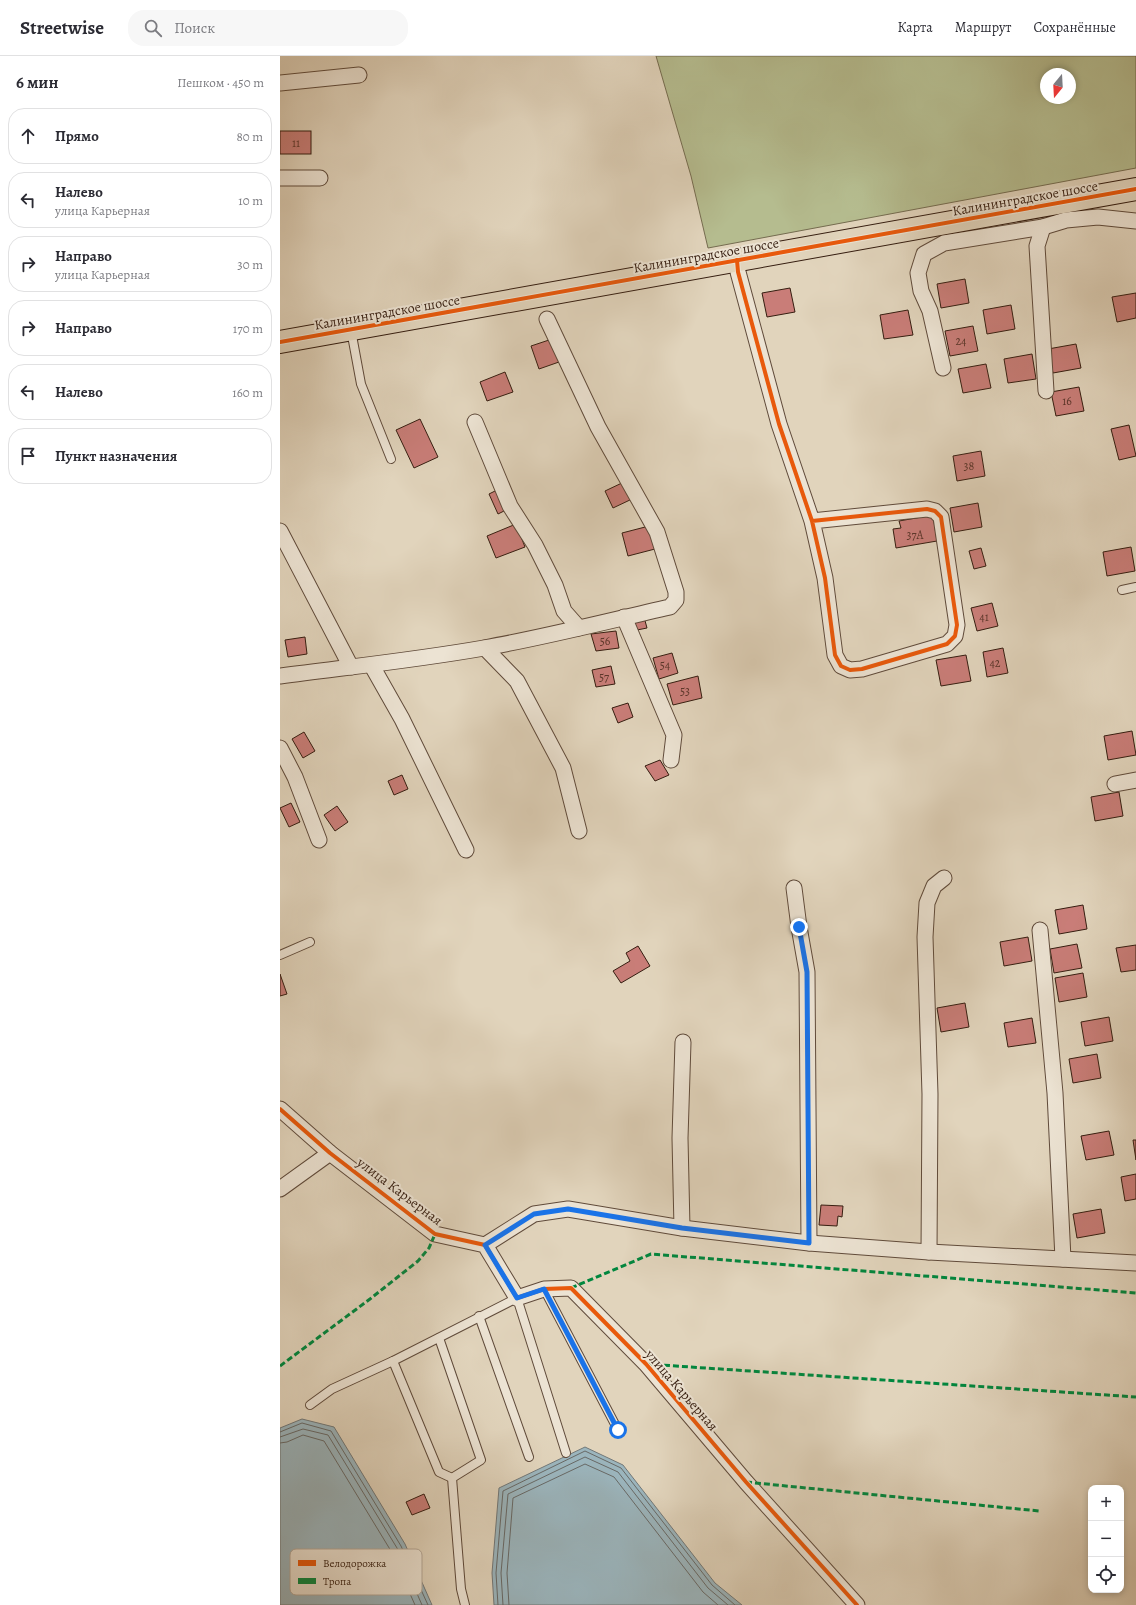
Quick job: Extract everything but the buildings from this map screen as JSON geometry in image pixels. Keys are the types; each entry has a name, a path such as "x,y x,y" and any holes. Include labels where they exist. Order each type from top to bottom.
{"main road":[{"name":"Калининградское шоссе","path":"280,342 1136,189"}],"street":[{"path":"280,84 359,75"},
{"path":"280,178 320,178"},
{"path":"943,368 930,311 921,291 918,273 924,254 944,243 1042,227 1066,220 1098,217 1136,221"},
{"path":"1042,227 1037,246 1046,391"},
{"path":"737,260 738,272 779,424 812,521 825,578 835,655 841,666 850,670 862,669 947,644 955,636 957,625 941,517 935,511 928,509 812,521"},
{"path":"280,676 351,667 372,666 485,648 670,607 676,600 676,592 657,532 598,427 547,319"},
{"path":"475,422 510,506 535,545 555,585 564,611 579,628"},
{"path":"280,531 351,667"},
{"path":"624,617 674,735 671,760"},
{"path":"485,648 517,682 563,768 579,831"},
{"path":"372,666 402,719 466,850"},
{"path":"280,748 295,777 319,840"},
{"path":"1115,784 1136,780"},
{"path":"929,1252 930,1094 925,937 927,903 934,886 944,878"},
{"path":"794,888 807,972 809,1243"},
{"path":"1040,930 1055,1094 1064,1259"},
{"path":"682,1228 680,1138 683,1042"},
{"name":"улица Карьерная","path":"280,1109 330,1153 435,1234 485,1245"},
{"path":"280,1189 330,1153"},
{"path":"517,1298 485,1245 534,1214 568,1209 682,1228 809,1243 929,1252 1064,1259 1134,1260"},
{"name":"улица Карьерная","path":"517,1298 544,1289 571,1288 640,1359 746,1482 858,1605"}],"lane":[{"path":"351,330 362,384 391,459"},
{"path":"1122,590 1136,587"},
{"path":"280,955 310,942"},
{"path":"544,1289 618,1430"},
{"path":"310,1405 332,1389 393,1361 517,1298 566,1453"},
{"path":"479,1316 529,1457"},
{"path":"439,1338 481,1460 452,1478"},
{"path":"393,1361 439,1472 452,1478"},
{"path":"452,1478 461,1589 465,1605"}],"green space":[{"path":"656,56 1136,56 1136,168 708,248 691,176"}],"water":[{"path":"302,1419 334,1427 407,1549 290,1549 290,1595 422,1595 422,1582 432,1605 280,1605 280,1428"},
{"path":"585,1447 623,1465 715,1583 742,1605 494,1605 492,1573 499,1488"}],"marked path":[{"path":"280,1366 418,1261 429,1248 435,1234"},
{"path":"571,1288 651,1254 1136,1293"},
{"path":"646,1364 1136,1397"},
{"path":"746,1482 1039,1511"}],"cycle path":[{"path":"280,342 1136,189"},
{"path":"737,260 738,272 779,424 812,521 927,509 935,511 941,517 957,625 955,636 947,644 862,669 850,670 841,666 835,655 825,578 812,521"},
{"path":"280,1109 330,1153 435,1234 485,1245 517,1298 544,1289 571,1288 646,1364 746,1482 857,1605"}],"route":[{"path":"618,1430 544,1289 517,1298 485,1245 534,1214 568,1209 682,1228 809,1243 807,972 799,927"}]}
